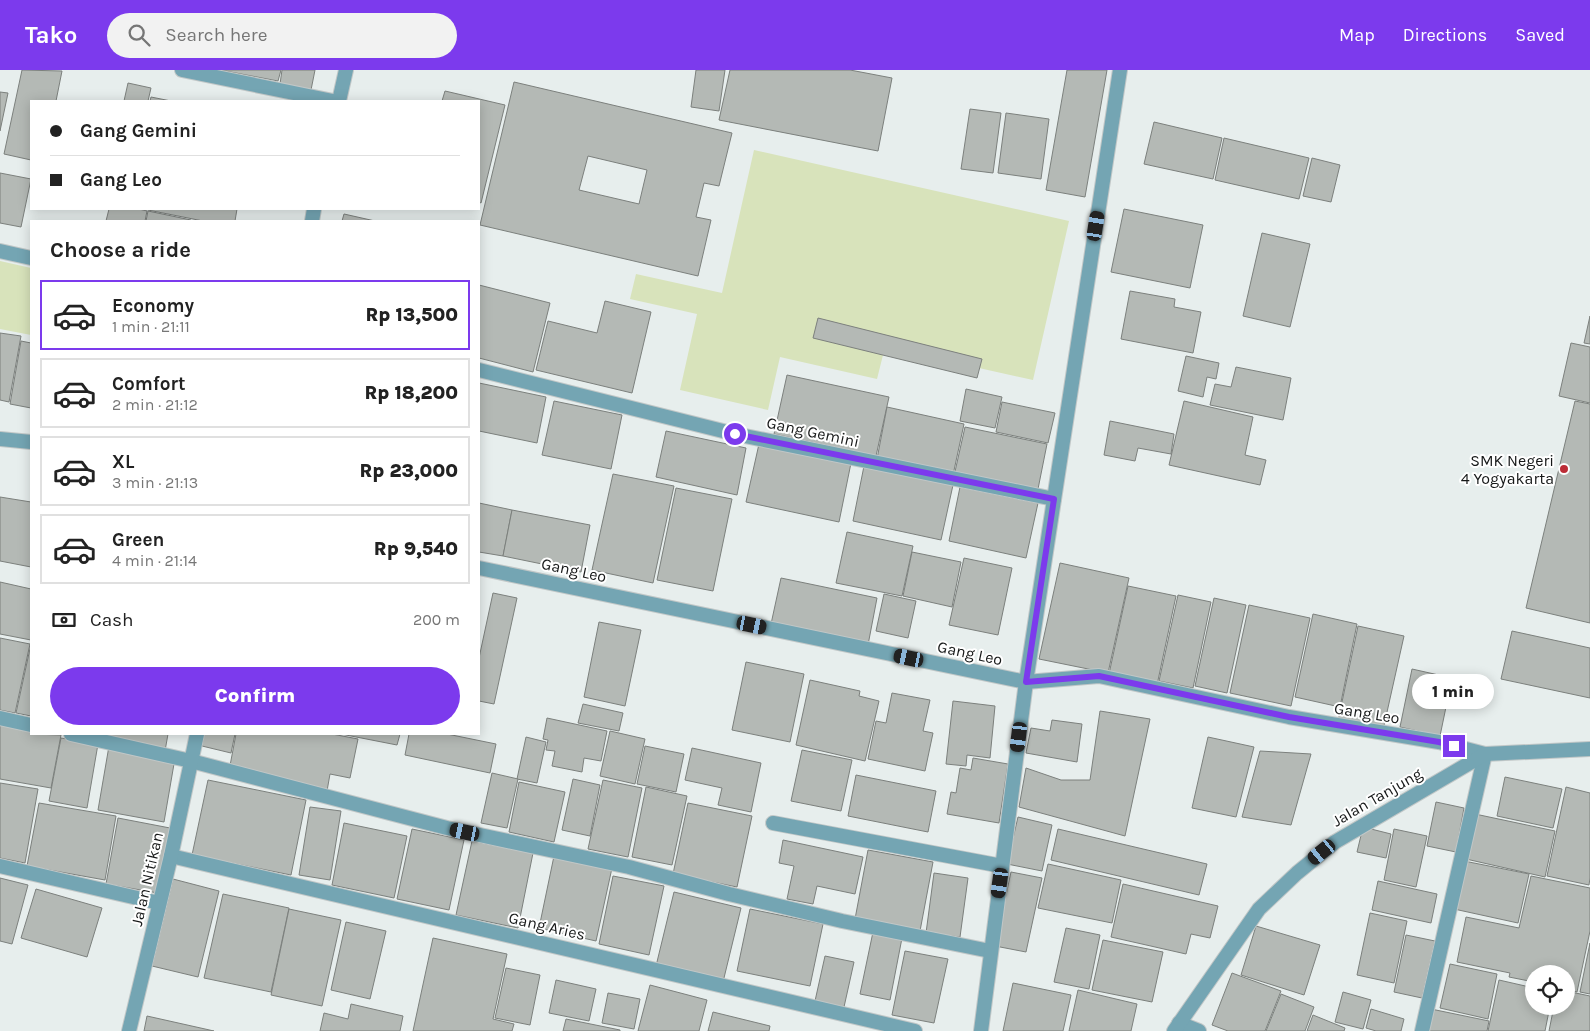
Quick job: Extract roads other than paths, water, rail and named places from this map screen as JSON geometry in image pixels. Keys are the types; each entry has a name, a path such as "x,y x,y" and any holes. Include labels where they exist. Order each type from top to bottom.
{"street":[{"path":"182,70 328,100"},
{"path":"339,100 346,70"},
{"path":"980,1031 1026,682 1120,70"},
{"path":"0,251 30,258"},
{"name":"Gang Gemini","path":"480,370 735,434 1054,499"},
{"path":"0,439 30,442"},
{"name":"Gang Leo","path":"480,568 1026,682 1099,676 1289,717 1439,742 1485,754"},
{"path":"0,718 30,725"},
{"path":"75,735 191,761 447,828 629,868 842,921 990,951"},
{"name":"Jalan Nitikan","path":"129,1031 171,856 197,735"},
{"name":"Jalan Tanjung","path":"1176,1027 1259,909 1297,873 1335,842 1485,754 1590,749"},
{"path":"1422,1031 1485,754"},
{"path":"773,823 1002,866"},
{"name":"Gang Aries","path":"171,856 915,1031"},
{"path":"0,866 159,904"},
{"path":"1176,1027 1199,1031"}],"place":[{"name":"SMK Negeri 4 Yogyakarta","path":"1564,469"}]}
